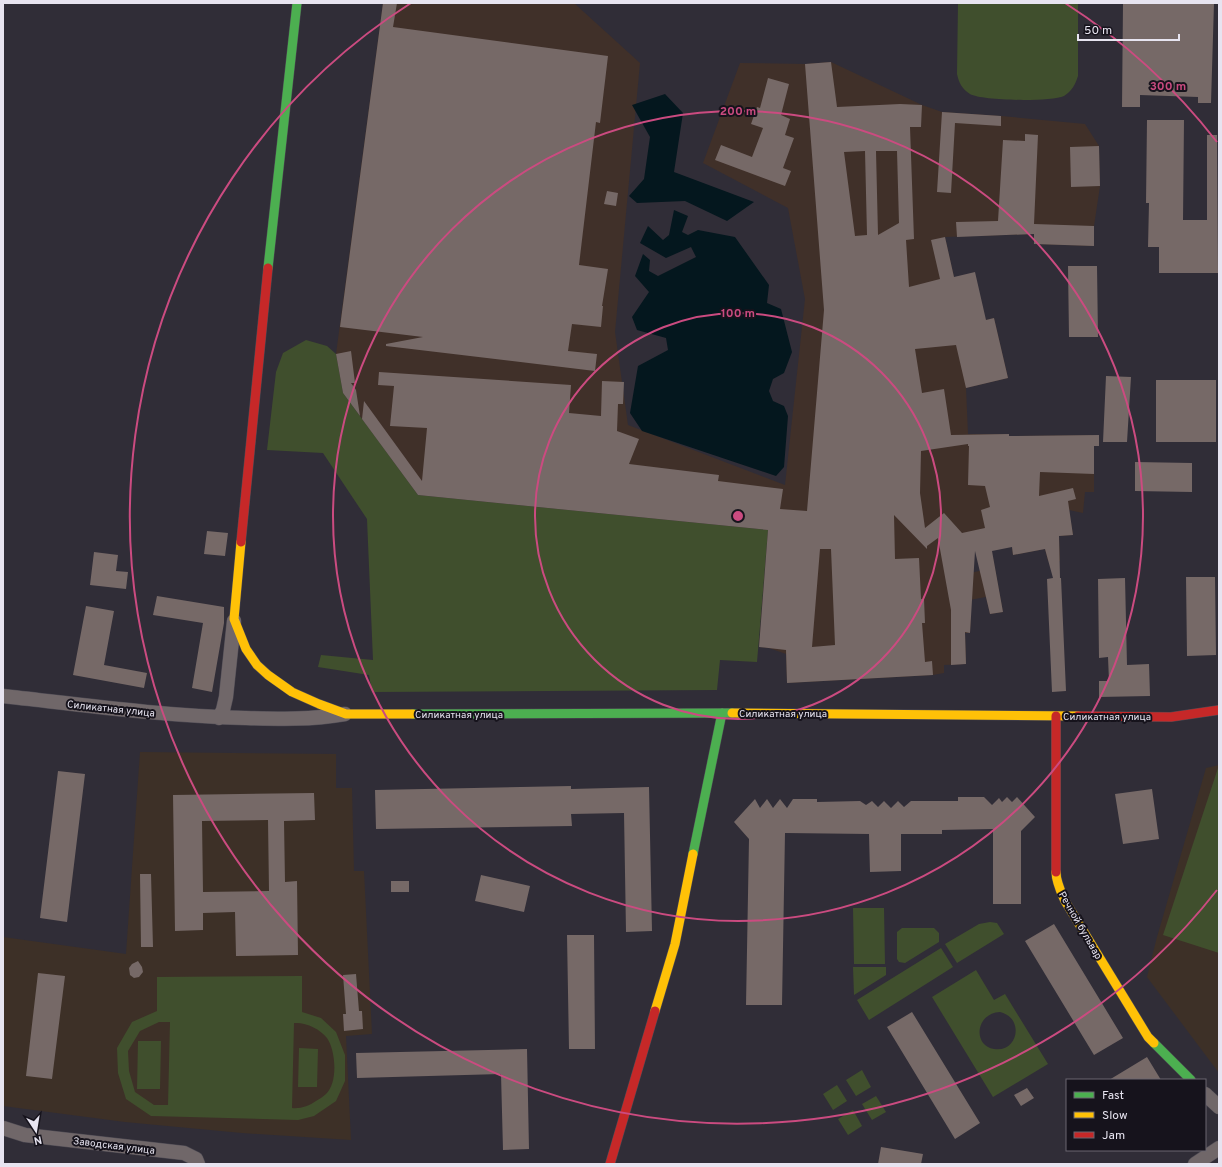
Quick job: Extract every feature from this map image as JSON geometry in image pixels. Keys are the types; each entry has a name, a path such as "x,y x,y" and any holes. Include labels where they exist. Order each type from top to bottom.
{"street":[{"path":"219,718 223,710 226,697 263,317 297,3"},
{"name":"Силикатная улица","path":"234,619 240,638 249,654 263,670 283,686 312,702 346,714"},
{"name":"Силикатная улица","path":"3,696 154,713 219,718 302,720 346,714 722,713 1171,716 1219,710"},
{"path":"610,1164 675,944 722,713"},
{"name":"Речной бульвар","path":"1056,716 1056,877 1060,890 1067,905 1148,1037 1190,1079"},
{"path":"1206,1095 1219,1108"},
{"name":"Заводская улица","path":"3,1128 25,1134 184,1153 196,1159 198,1164"},
{"path":"1195,1164 1219,1148"}],"shaded area":[{"path":"383,3 574,3 640,63 615,332 628,425 785,485 805,299 788,208 703,163 740,63 805,64 831,62 922,105 942,112 1085,124 1099,146 1100,186 1094,226 1094,246 1034,244 1034,234 945,237 954,277 986,320 994,318 1008,378 966,388 968,434 1009,434 1009,436 1092,435 1094,453 1094,492 1085,492 1083,513 1069,510 1073,535 1059,536 1060,561 1048,561 1045,549 1013,555 1012,547 968,546 965,574 984,570 993,558 1003,612 990,614 986,597 964,601 967,615 971,615 970,633 965,633 966,664 944,665 944,673 933,675 787,683 786,654 769,648 759,647 768,530 418,495 343,393 336,354"},
{"path":"140,752 336,754 336,788 352,788 354,871 364,871 372,1034 346,1036 351,1140 242,1133 125,1122 3,1106 3,937 126,954"},
{"path":"1219,765 1219,1073 1147,977 1157,937 1206,768"}],"green space":[{"path":"958,3 1078,3 1078,76 1071,90 1064,96 1032,100 988,98 967,92 961,86 957,74"},
{"path":"306,340 327,346 336,354 343,393 418,495 768,530 757,662 720,660 717,690 372,692 369,675 318,667 321,655 373,660 367,519 323,453 267,450 276,372 283,353"},
{"path":"1219,765 1219,953 1163,935"},
{"path":"853,908 884,908 885,964 854,964"},
{"path":"990,922 997,923 1004,934 957,963 945,944 979,924"},
{"path":"902,928 934,928 939,933 939,942 905,963 899,962 897,959 897,932"},
{"path":"941,948 953,967 869,1020 857,1000"},
{"path":"853,967 886,967 886,975 854,995"},
{"path":"976,970 994,1000 1005,994 1048,1064 993,1097 932,997","holes":["1000,1012 1008,1015 1013,1021 1015,1027 1013,1041 1009,1046 1002,1049 994,1049 982,1042 980,1029 986,1018 992,1014"]},
{"path":"302,976 302,1012 321,1018 336,1032 345,1055 345,1081 336,1101 314,1116 298,1120 151,1116 126,1099 118,1073 117,1048 132,1022 157,1011 157,977","holes":["159,1022 170,1022 168,1105 154,1105 135,1092 129,1071 128,1051 140,1031","294,1023 308,1025 317,1029 324,1035 330,1044 334,1059 334,1075 330,1089 321,1098 301,1108 292,1108"]},
{"path":"138,1041 161,1041 160,1089 137,1089"},
{"path":"299,1048 318,1049 317,1087 298,1087"},
{"path":"862,1070 871,1087 856,1096 846,1080"},
{"path":"837,1085 847,1101 833,1110 823,1094"},
{"path":"876,1096 886,1112 872,1120 862,1104"},
{"path":"853,1110 862,1126 848,1135 838,1119"}],"water":[{"path":"665,94 683,113 674,172 754,202 727,221 685,201 637,203 629,196 644,179 650,137 632,105"},
{"path":"674,210 688,216 682,232 688,235 698,230 735,237 769,285 767,303 781,309 792,352 784,373 773,379 769,391 773,401 784,406 788,416 784,467 776,476 642,431 630,413 638,366 668,350 666,338 637,330 632,317 649,292 635,276 643,254 650,260 649,271 658,276 696,257 691,247 666,258 640,243 648,226 663,240 669,235"}],"building":[{"path":"383,3 397,3 393,27 608,56 600,123 596,122 579,265 608,269 602,306 601,327 572,324 568,351 597,354 595,371 386,346 386,344 423,337 340,327"},
{"path":"1123,3 1214,3 1211,103 1198,103 1198,97 1140,95 1140,107 1122,107"},
{"path":"831,62 837,107 900,104 922,105 921,127 910,127 914,239 906,240 909,287 940,279 931,240 945,237 954,277 975,272 986,320 994,318 1008,378 966,388 956,345 915,349 922,393 944,389 951,435 1099,435 1099,446 1094,446 1094,474 1040,472 1039,496 1073,488 1076,499 1068,501 1073,535 1059,536 1066,691 1052,692 1047,579 1053,578 1045,549 1013,555 1012,547 992,551 1003,612 990,614 975,551 970,633 965,632 966,664 951,665 951,610 938,538 927,546 927,549 894,515 895,559 919,558 921,599 924,599 925,623 922,623 925,662 932,661 933,675 787,683 786,650 759,647 768,530 418,495 362,419 364,401 422,481 427,428 390,426 394,386 378,385 379,372 571,385 569,413 601,416 602,381 624,382 623,404 618,404 617,431 639,439 629,464 719,475 718,481 783,489 780,509 807,511 824,310 805,64","holes":["865,151 867,235 855,236 844,152","876,151 897,151 899,223 878,235","968,444 968,485 985,486 990,507 981,510 985,528 962,533 944,513 925,528 920,493 921,451","820,549 831,549 835,645 812,647"]},
{"path":"768,78 789,84 781,115 790,119 785,135 794,138 783,168 791,171 785,186 715,160 721,145 752,157 763,128 751,124 757,107 760,108"},
{"path":"942,112 1001,116 1001,126 955,123 951,193 937,192"},
{"path":"1147,120 1184,120 1183,220 1207,220 1207,135 1217,135 1218,273 1159,273 1159,247 1148,247 1149,203 1146,203"},
{"path":"1025,134 1038,135 1034,224 1094,226 1094,246 1034,244 1034,234 957,237 956,222 998,221 1003,140 1025,141"},
{"path":"1099,146 1100,186 1071,187 1070,147"},
{"path":"607,191 618,193 616,206 604,204"},
{"path":"1068,266 1097,266 1098,337 1069,337"},
{"path":"351,351 355,383 351,383 356,390 360,416 343,393 336,354"},
{"path":"1106,376 1131,377 1127,442 1103,442"},
{"path":"1156,380 1216,380 1216,442 1156,442"},
{"path":"1135,462 1192,463 1192,492 1135,491"},
{"path":"207,531 228,533 225,556 204,554"},
{"path":"94,552 118,555 116,571 128,572 126,589 90,585"},
{"path":"1186,577 1215,577 1216,655 1187,656"},
{"path":"1125,578 1127,665 1149,664 1150,696 1099,697 1099,681 1109,681 1108,657 1099,658 1098,579"},
{"path":"157,596 224,607 224,623 212,692 192,688 203,623 153,615"},
{"path":"86,606 114,611 104,665 147,673 144,688 73,675"},
{"path":"58,771 85,774 67,922 40,918"},
{"path":"571,786 571,789 649,787 652,931 626,932 624,813 571,814 572,826 376,829 375,790"},
{"path":"1152,789 1159,839 1123,844 1115,794"},
{"path":"314,793 315,820 284,821 285,882 297,881 298,955 236,956 235,912 203,913 203,930 175,931 173,795","holes":["268,820 269,891 203,892 202,821"]},
{"path":"958,797 984,797 992,805 999,798 1002,802 1007,797 1012,802 1017,797 1035,817 1021,831 1021,904 993,904 993,829 942,830 942,834 901,834 901,871 870,872 869,834 785,833 782,1005 746,1005 749,839 734,822 755,799 760,808 767,799 773,808 780,799 787,808 793,799 817,799 817,802 860,801 866,805 872,801 878,807 884,801 891,808 898,801 904,807 911,801 958,801"},
{"path":"140,874 151,874 153,947 141,947"},
{"path":"481,875 530,886 524,912 475,901"},
{"path":"391,881 409,881 409,892 391,892"},
{"path":"1054,924 1123,1038 1094,1055 1025,941"},
{"path":"567,935 594,935 595,1049 569,1049"},
{"path":"138,961 143,972 139,977 134,978 130,975 129,968 132,964"},
{"path":"38,973 65,976 52,1079 26,1076"},
{"path":"356,974 359,1011 362,1011 363,1029 344,1031 343,1014 346,1014 343,975"},
{"path":"912,1012 980,1123 955,1139 887,1027"},
{"path":"527,1049 529,1149 503,1150 501,1074 357,1078 356,1053"},
{"path":"1147,1057 1160,1079 1111,1079"},
{"path":"1027,1088 1034,1098 1021,1106 1014,1095"},
{"path":"881,1147 923,1154 921,1164 878,1164"}],"traffic: fast":[{"path":"268,268 297,3"},
{"path":"693,854 722,713"},
{"path":"413,714 732,713"},
{"path":"1154,1043 1190,1079"}],"traffic: slow":[{"path":"241,542 234,619 246,649 257,665 292,692 346,714 413,714"},
{"path":"732,713 1078,716"},
{"path":"655,1011 675,944 693,854"},
{"path":"1056,872 1060,891 1065,901 1148,1037 1154,1043"}],"traffic: jam":[{"path":"241,542 268,268"},
{"path":"1078,716 1171,717 1219,710"},
{"path":"1056,716 1056,872"},
{"path":"610,1164 655,1011"}]}
